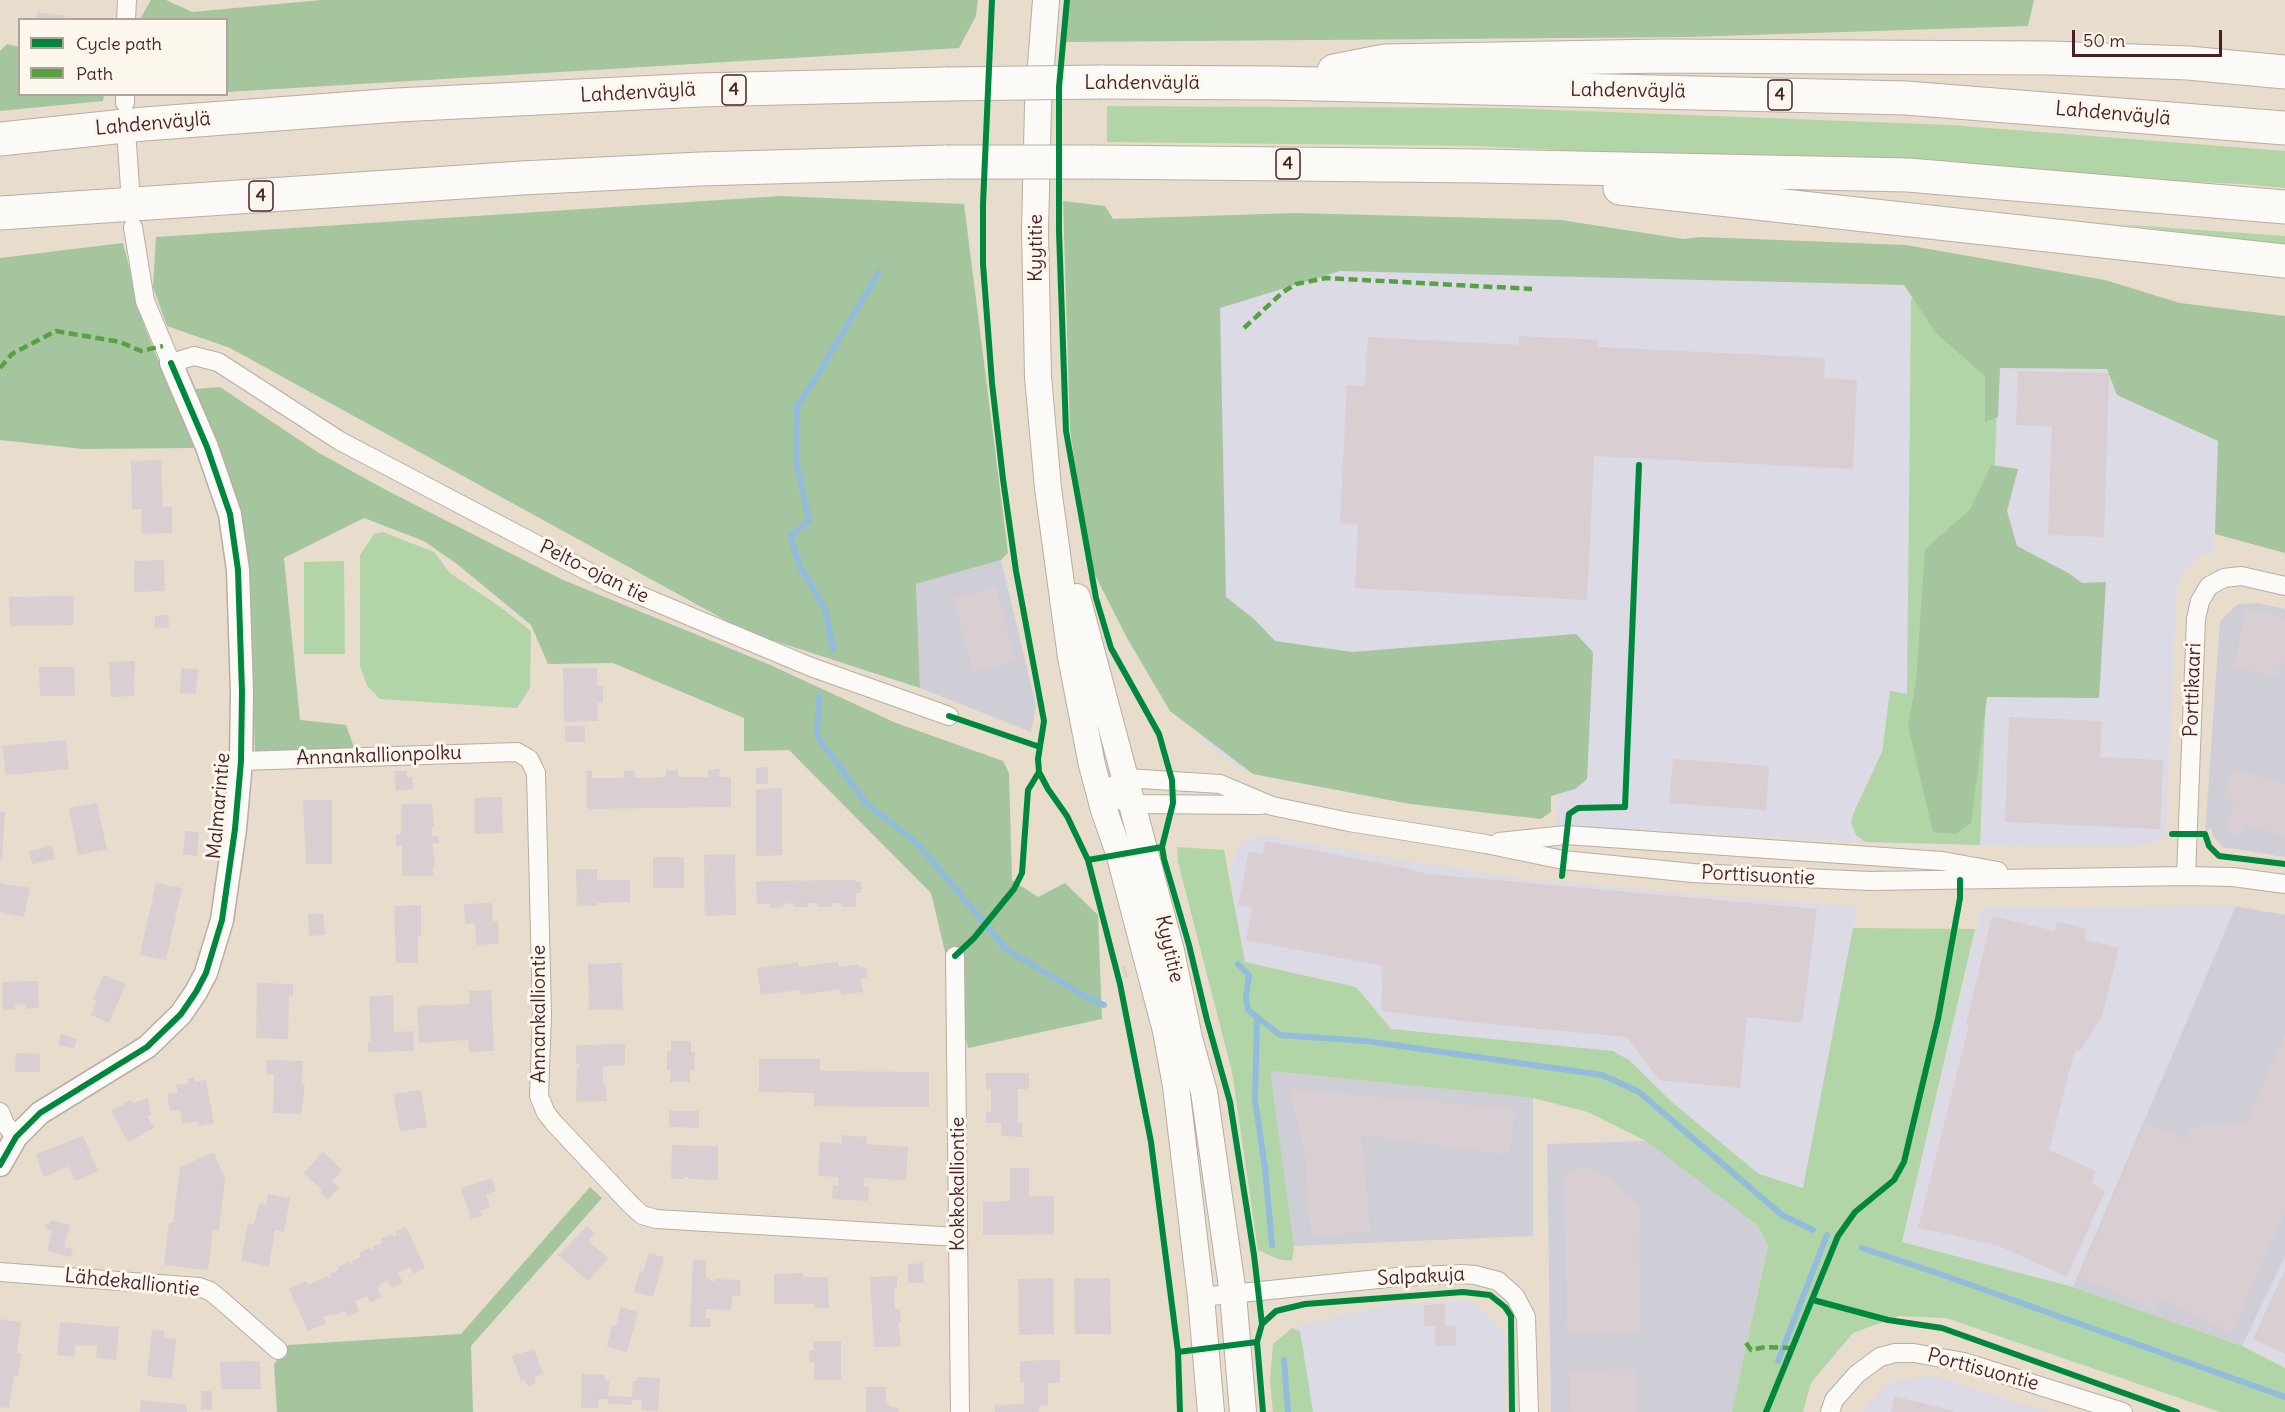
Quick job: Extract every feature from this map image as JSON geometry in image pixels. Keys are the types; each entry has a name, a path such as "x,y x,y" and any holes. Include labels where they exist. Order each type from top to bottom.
{"highway":[{"path":"1274,83 1385,61 1673,56 2050,58 2188,63 2285,72"},
{"path":"2188,63 2285,60"},
{"name":"Lahdenväylä","path":"0,139 144,124 397,105 700,90 1101,82 1274,83 1906,98 2285,128"},
{"name":"4","path":"0,213 522,178 700,169 947,162 1482,166 1908,175 2285,207"},
{"path":"1482,166 1625,189 2285,261"},
{"path":"2238,256 2285,267"}],"main road":[{"name":"Kyytitie","path":"1046,0 1038,105 1035,231 1038,377 1050,495 1071,657 1099,794 1119,853 1166,1030 1176,1086 1202,1297 1211,1412"},
{"name":"Kyytitie","path":"1050,495 1171,951 1189,1038 1204,1092 1233,1294 1243,1412"}],"street":[{"path":"126,18 127,0"},
{"path":"127,144 130,188"},
{"path":"133,227 146,301 171,363"},
{"name":"Pelto-ojan tie","path":"171,363 194,356 218,362 340,441 608,582 811,667 949,716"},
{"name":"Malmarintie","path":"0,1165 16,1137 50,1106 147,1047 181,1014 196,992 213,957 222,920 235,829 241,761 242,692 238,570 230,514 207,447 171,363"},
{"name":"Porttikaari","path":"2186,876 2196,619 2200,601 2210,586 2224,578 2241,576 2285,586"},
{"name":"Annankallionpolku","path":"241,761 517,752"},
{"name":"Annankalliontie","path":"517,752 529,759 536,773 543,1014 539,1096 546,1113 554,1122 630,1204 642,1215 656,1219 958,1237"},
{"path":"1099,794 1126,778"},
{"name":"Porttisuontie","path":"1126,778 1220,784 1272,806"},
{"name":"Porttisuontie","path":"1099,794 1132,804 1272,806 1563,860 1693,873 1870,881 2186,876 2285,884"},
{"name":"Porttisuontie","path":"1486,844 1566,836 1607,838 1942,861 2034,877"},
{"name":"Kokkokalliontie","path":"955,956 960,1412"},
{"path":"0,1112 5,1124 16,1137"},
{"name":"Lähdekalliontie","path":"0,1272 199,1287 210,1291 278,1350"},
{"name":"Salpakuja","path":"1202,1297 1364,1280 1451,1274 1475,1275 1498,1281 1515,1296 1526,1317 1529,1412"},
{"name":"Porttisuontie","path":"1830,1412 1834,1400 1857,1374 1880,1357 1895,1353 1914,1353 1964,1362 2123,1412"}],"shaded area":[{"path":"1329,265 1911,287 1907,695 1903,844 1556,826 1570,666 1351,788 1240,769 1202,741 1136,278"},
{"path":"2222,324 2214,552 2199,556 2177,585 2166,833 2156,843 2130,846 1980,845 2000,330"},
{"path":"1001,560 1036,706 1031,732 920,688 916,584"},
{"path":"2257,603 2285,609 2285,857 2223,847 2213,836 2211,827 2205,834 2220,621 2238,604"},
{"path":"1265,835 1388,858 1524,879 1858,906 1803,1189 1759,1174 1673,1103 1629,1060 1613,1051 1391,1029 1356,987 1245,962 1229,873 1237,849 1247,840"},
{"path":"2236,906 2073,1287 1902,1242 1981,908"},
{"path":"2236,906 2285,915 2285,1256 2242,1346 2073,1287"},
{"path":"1269,1071 1533,1098 1533,1236 1294,1246"},
{"path":"1646,1141 1757,1225 1768,1244 1732,1412 1551,1412 1547,1144"},
{"path":"2285,1256 2285,1368 2242,1346"},
{"path":"1473,1301 1505,1334 1506,1412 1310,1412 1297,1326 1392,1304"},
{"path":"1929,1375 2049,1412 1862,1412 1888,1383"}],"green space":[{"path":"151,0 166,0 192,12 322,0 978,0 976,16 959,48 228,92 228,18 141,18"},
{"path":"1069,0 2034,0 2028,26 1688,37 1066,42"},
{"path":"7,44 18,47 18,96 104,96 103,101 0,111 0,51"},
{"path":"1107,106 1505,108 1950,125 2285,151 2285,188 1476,146 1107,142"},
{"path":"781,196 964,204 1008,553 1001,560 916,584 920,688 747,632 230,348 167,326 153,287 156,237"},
{"path":"1063,201 1105,206 1113,219 1295,213 1561,220 1683,239 1701,237 1906,245 2105,280 2180,303 2285,316 2285,553 2215,534 2218,441 2117,395 2107,369 2000,368 1998,417 1985,422 1985,376 1936,333 1904,285 1340,271 1220,308 1226,597 1254,619 1275,641 1352,652 1576,634 1593,652 1587,779 1575,789 1551,796 1551,812 1541,819 1410,804 1253,774 1170,711 1127,638 1091,567 1070,430"},
{"path":"2117,224 2285,236 2285,246"},
{"path":"123,243 145,328 194,448 83,449 0,440 0,258"},
{"path":"1936,294 2000,330 1980,845 1865,842 1856,835 1851,822 1882,752 1890,691 1907,694 1911,299"},
{"path":"220,387 319,453 386,490 561,579 768,664 896,723 1003,761 1009,773 1012,880 1038,897 1065,883 1098,915 1102,1019 968,1048 931,893 789,750 744,751 744,718 613,663 548,664 531,625 457,564 424,541 364,518 284,558 300,720 346,725 355,750 255,752 248,558 238,507 194,389"},
{"path":"1991,465 2018,469 2007,511 2017,546 2070,574 2082,583 2106,582 2099,698 1987,697 1971,823 1956,834 1933,832 1908,726 1916,682 1925,549 1970,510"},
{"path":"383,532 434,552 450,573 531,631 530,688 517,708 380,699 367,686 360,666 360,555 374,534"},
{"path":"344,561 345,654 304,654 304,562"},
{"path":"1177,847 1224,850 1245,962 1356,987 1391,1029 1613,1051 1629,1060 1673,1103 1759,1174 1803,1188 1853,928 1975,929 1902,1242 2073,1287 2242,1346 2285,1368 2285,1412 2220,1412 1946,1318 1899,1316 1853,1333 1811,1383 1803,1412 1732,1412 1768,1245 1757,1225 1646,1141 1588,1112 1533,1098 1270,1071 1294,1246 1292,1261 1278,1259 1258,1250 1232,1072 1178,862"},
{"path":"590,1187 602,1198 471,1346 473,1412 277,1412 274,1364 288,1345 461,1334"},
{"path":"1292,1328 1300,1331 1313,1412 1273,1412 1270,1382 1273,1344"}],"building":[{"path":"38,12 65,16 64,18 36,18"},
{"path":"1519,336 1598,340 1598,347 1825,358 1824,378 1857,380 1853,469 1594,456 1587,600 1355,588 1358,524 1340,523 1347,385 1365,386 1368,337 1519,345"},
{"path":"2018,371 2109,373 2104,537 2048,535 2052,426 2016,425"},
{"path":"161,460 163,507 172,507 172,533 142,534 141,509 132,509 131,461"},
{"path":"164,560 165,591 134,592 134,561"},
{"path":"996,587 1016,661 973,672 953,599"},
{"path":"73,596 74,625 10,626 9,597"},
{"path":"2246,609 2285,618 2285,663 2281,662 2277,677 2233,667"},
{"path":"168,615 169,627 155,628 155,616"},
{"path":"135,661 134,696 111,697 109,662"},
{"path":"39,667 74,667 75,696 40,696"},
{"path":"181,668 198,669 196,694 180,693"},
{"path":"563,668 597,668 597,686 603,686 603,703 597,703 598,721 564,722"},
{"path":"2009,717 2102,721 2100,757 2163,760 2160,829 2005,822"},
{"path":"565,726 585,726 585,742 565,742"},
{"path":"66,740 69,769 6,775 2,746"},
{"path":"1673,759 1769,766 1766,810 1669,803"},
{"path":"768,767 768,784 756,784 756,768"},
{"path":"720,769 719,777 731,777 731,807 587,809 586,771 592,771 592,778 623,778 624,771 635,771 635,778 666,777 666,770 678,770 678,777 708,777 708,770"},
{"path":"2232,769 2285,783 2285,836 2243,825 2240,835 2226,832 2234,800 2224,798"},
{"path":"394,771 407,771 407,777 412,777 413,789 396,791"},
{"path":"782,788 782,855 756,856 756,789"},
{"path":"502,797 503,833 475,834 474,798"},
{"path":"303,800 332,800 332,864 306,864"},
{"path":"97,803 107,849 78,855 69,808"},
{"path":"401,804 432,804 434,826 432,826 432,836 439,836 439,843 432,844 435,866 433,866 433,876 402,876 402,846 396,846 396,835 401,834"},
{"path":"0,812 5,812 2,860 0,860"},
{"path":"185,831 199,832 197,856 183,854"},
{"path":"1265,841 1428,874 1817,909 1802,1023 1747,1017 1740,1088 1659,1080 1627,1037 1381,1011 1383,966 1246,940 1252,908 1238,905 1249,851 1263,854"},
{"path":"52,846 55,859 32,864 29,851"},
{"path":"735,854 736,915 705,916 704,855"},
{"path":"653,857 684,857 684,888 653,888"},
{"path":"576,869 597,869 597,880 630,880 630,902 577,906"},
{"path":"856,880 856,882 861,882 861,893 856,893 856,907 842,907 842,903 832,903 832,907 818,907 818,903 807,903 808,907 794,907 794,903 783,904 784,907 770,908 770,904 757,904 756,881"},
{"path":"0,883 30,888 24,917 0,912"},
{"path":"156,883 182,888 166,960 140,955"},
{"path":"492,903 493,921 498,921 499,944 476,945 475,924 465,924 464,904"},
{"path":"421,905 418,963 396,963 394,906"},
{"path":"323,913 325,935 309,936 308,914"},
{"path":"1992,916 2054,931 2057,922 2086,929 2085,940 2119,948 2102,1016 2080,1051 2075,1050 2049,1150 2096,1171 2091,1183 2105,1191 2067,1277 1997,1245 1918,1228 1969,1025 1966,1024"},
{"path":"798,962 799,967 838,962 839,967 858,964 859,968 866,967 868,978 860,979 863,992 841,995 840,989 801,995 800,990 761,995 757,968"},
{"path":"622,963 623,1010 589,1010 588,964"},
{"path":"1122,966 1125,966 1128,977 1125,978"},
{"path":"104,975 126,984 109,1023 91,1015 97,1001 93,999"},
{"path":"38,981 39,1008 26,1009 26,1004 15,1005 15,1009 3,1010 2,982"},
{"path":"257,983 293,984 293,995 289,995 288,1039 256,1038"},
{"path":"491,990 494,1051 469,1052 468,1040 419,1043 417,1006 470,1004 469,991"},
{"path":"393,995 394,1032 413,1031 414,1051 368,1052 368,1042 371,1042 369,996"},
{"path":"2285,1032 2285,1212 2232,1332 2161,1299 2154,1309 2079,1277 2145,1123 2185,1139 2190,1127 2246,1123"},
{"path":"61,1034 77,1039 74,1049 58,1045"},
{"path":"671,1041 691,1041 691,1052 695,1052 694,1070 690,1070 690,1082 670,1082 671,1070 667,1070 667,1051 671,1051"},
{"path":"625,1044 625,1066 603,1066 603,1084 606,1084 607,1101 576,1102 577,1067 580,1067 580,1063 576,1064 576,1045"},
{"path":"16,1053 40,1054 40,1072 15,1072"},
{"path":"759,1059 820,1059 820,1071 929,1072 929,1107 814,1106 814,1093 759,1092"},
{"path":"267,1060 303,1061 302,1085 305,1085 301,1114 273,1113 274,1074 266,1074"},
{"path":"986,1073 1029,1073 1029,1089 1018,1089 1018,1123 1022,1123 1022,1137 1001,1136 1001,1123 986,1123 986,1112 991,1112 991,1089 986,1089"},
{"path":"194,1077 195,1082 206,1080 214,1123 198,1126 197,1121 183,1124 180,1110 170,1111 167,1094 178,1093 176,1085 188,1083 187,1079"},
{"path":"1289,1089 1516,1109 1509,1155 1361,1135 1371,1232 1311,1236 1304,1149"},
{"path":"421,1090 427,1127 400,1131 393,1094"},
{"path":"148,1098 151,1115 147,1116 154,1128 128,1142 111,1111 131,1100 133,1103"},
{"path":"669,1111 699,1111 699,1128 669,1127"},
{"path":"842,1135 867,1137 866,1144 908,1147 906,1180 864,1178 864,1187 869,1187 868,1201 832,1199 833,1185 838,1186 838,1177 818,1176 820,1142 842,1143"},
{"path":"83,1136 98,1171 75,1181 69,1166 46,1176 43,1175 36,1154"},
{"path":"672,1145 718,1146 718,1180 688,1179 689,1177 671,1179"},
{"path":"214,1152 225,1179 219,1230 213,1229 208,1270 164,1265 169,1222 173,1223 180,1167"},
{"path":"323,1152 342,1170 332,1181 339,1187 328,1200 320,1192 322,1190 304,1173"},
{"path":"1576,1167 1591,1167 1591,1174 1603,1173 1639,1208 1641,1332 1567,1333 1564,1174 1576,1174"},
{"path":"1010,1168 1029,1168 1029,1196 1054,1196 1054,1234 983,1235 983,1202 1010,1201"},
{"path":"492,1178 496,1191 486,1194 490,1207 480,1211 482,1216 471,1219 461,1188"},
{"path":"268,1194 290,1198 284,1232 275,1230 269,1266 241,1261 248,1224 254,1225 259,1203 266,1205"},
{"path":"50,1220 70,1225 64,1247 73,1249 71,1257 47,1251 52,1231 45,1227"},
{"path":"587,1226 595,1234 588,1241 608,1258 588,1281 558,1255"},
{"path":"406,1227 425,1268 413,1274 410,1267 398,1273 403,1283 392,1288 388,1281 377,1286 381,1297 370,1303 367,1296 355,1301 359,1311 348,1316 345,1311 333,1316 332,1313 323,1317 326,1323 308,1331 289,1289 306,1281 308,1285 327,1276 329,1279 332,1277 330,1274 339,1270 338,1267 348,1262 349,1265 353,1264 352,1261 361,1257 359,1253 370,1248 371,1251 373,1247 383,1242 381,1239 392,1234 394,1237 397,1235 395,1232"},
{"path":"649,1253 664,1257 653,1297 634,1292 640,1271 643,1272"},
{"path":"693,1260 706,1260 706,1278 710,1281 715,1281 715,1279 741,1280 740,1296 732,1296 731,1310 706,1309 705,1318 710,1318 710,1327 690,1327"},
{"path":"923,1263 924,1283 908,1283 908,1264"},
{"path":"2285,1270 2285,1354 2253,1339"},
{"path":"803,1273 803,1277 828,1277 829,1308 815,1308 815,1304 774,1304 774,1274"},
{"path":"897,1276 897,1288 894,1288 895,1309 900,1309 901,1322 898,1322 901,1346 874,1347 870,1277"},
{"path":"1053,1278 1054,1334 1019,1335 1018,1279"},
{"path":"1074,1278 1110,1278 1111,1334 1075,1334"},
{"path":"1445,1304 1445,1326 1456,1325 1456,1346 1435,1346 1435,1326 1424,1326 1424,1305"},
{"path":"621,1307 638,1312 627,1352 607,1347 612,1325 616,1326"},
{"path":"0,1319 21,1322 17,1353 21,1354 18,1377 14,1376 9,1408 0,1407"},
{"path":"60,1322 119,1327 116,1360 96,1358 97,1346 75,1345 74,1357 57,1355"},
{"path":"152,1330 164,1331 164,1338 176,1339 172,1379 147,1376"},
{"path":"813,1341 841,1341 841,1380 814,1380 814,1362 809,1362 809,1350 814,1350"},
{"path":"534,1349 543,1374 534,1377 536,1383 528,1386 525,1380 521,1381 512,1356"},
{"path":"1060,1360 1060,1383 1048,1383 1048,1405 1039,1406 1039,1412 995,1412 995,1405 1024,1404 1024,1383 1020,1383 1020,1361"},
{"path":"260,1361 261,1389 221,1389 220,1362"},
{"path":"1635,1369 1635,1412 1570,1412 1569,1370"},
{"path":"582,1374 605,1375 605,1380 609,1380 608,1396 632,1397 633,1381 637,1381 637,1377 660,1378 658,1411 641,1410 642,1400 632,1400 632,1405 608,1404 608,1399 599,1399 598,1408 581,1408"},
{"path":"866,1387 886,1387 886,1402 891,1407 897,1407 899,1412 866,1412"},
{"path":"201,1391 212,1391 212,1410 201,1410"},
{"path":"1895,1396 1953,1411 1953,1412 1891,1412"},
{"path":"141,1400 187,1405 187,1412 140,1412"}],"waterway":[{"path":"833,650 826,611 800,567 790,536 809,521 796,460 797,406 879,272"},
{"path":"819,697 817,736 866,803 917,843 1007,950 1104,1005"},
{"path":"1238,964 1249,975 1246,998 1248,1010 1280,1035 1366,1041 1602,1075 1639,1092 1782,1215 1813,1230"},
{"path":"1257,1018 1255,1100 1265,1168 1272,1245"},
{"path":"1778,1361 1827,1235"},
{"path":"1862,1248 2285,1397"},
{"path":"1284,1360 1288,1412"}],"marked path":[{"path":"1244,328 1283,292 1296,284 1326,278 1532,289"},
{"path":"0,368 12,354 56,331 120,342 141,351 163,346"},
{"path":"1746,1343 1751,1350 1765,1347 1793,1348"}],"cycle path":[{"path":"992,0 983,204 983,264 992,383 1003,479 1016,571 1044,721 1038,759 1039,772 1067,816 1088,860 1120,984 1151,1142 1178,1352 1180,1412"},
{"path":"1067,0 1059,87 1059,231 1066,431 1096,598 1111,648 1159,734 1172,780 1173,803 1162,847 1230,1102 1254,1255 1262,1324 1257,1342 1263,1412"},
{"path":"0,1165 16,1137 40,1113 147,1047 181,1014 206,973 222,920 235,829 241,761 242,692 238,570 230,514 207,447 171,363"},
{"path":"1562,876 1569,814 1578,808 1625,807 1639,465"},
{"path":"949,716 1040,747"},
{"path":"955,956 974,938 1014,889 1022,873 1028,790 1039,772"},
{"path":"2172,834 2205,834 2209,846 2219,856 2285,864"},
{"path":"1088,860 1162,847"},
{"path":"1766,1412 1838,1236 1855,1212 1894,1180 1904,1162 1938,1019 1960,898 1960,880"},
{"path":"1262,1324 1276,1311 1305,1304 1463,1292 1490,1295 1505,1307 1511,1316 1512,1412"},
{"path":"1813,1300 1888,1320 1942,1328 2177,1412"},
{"path":"1178,1352 1257,1342"}]}
